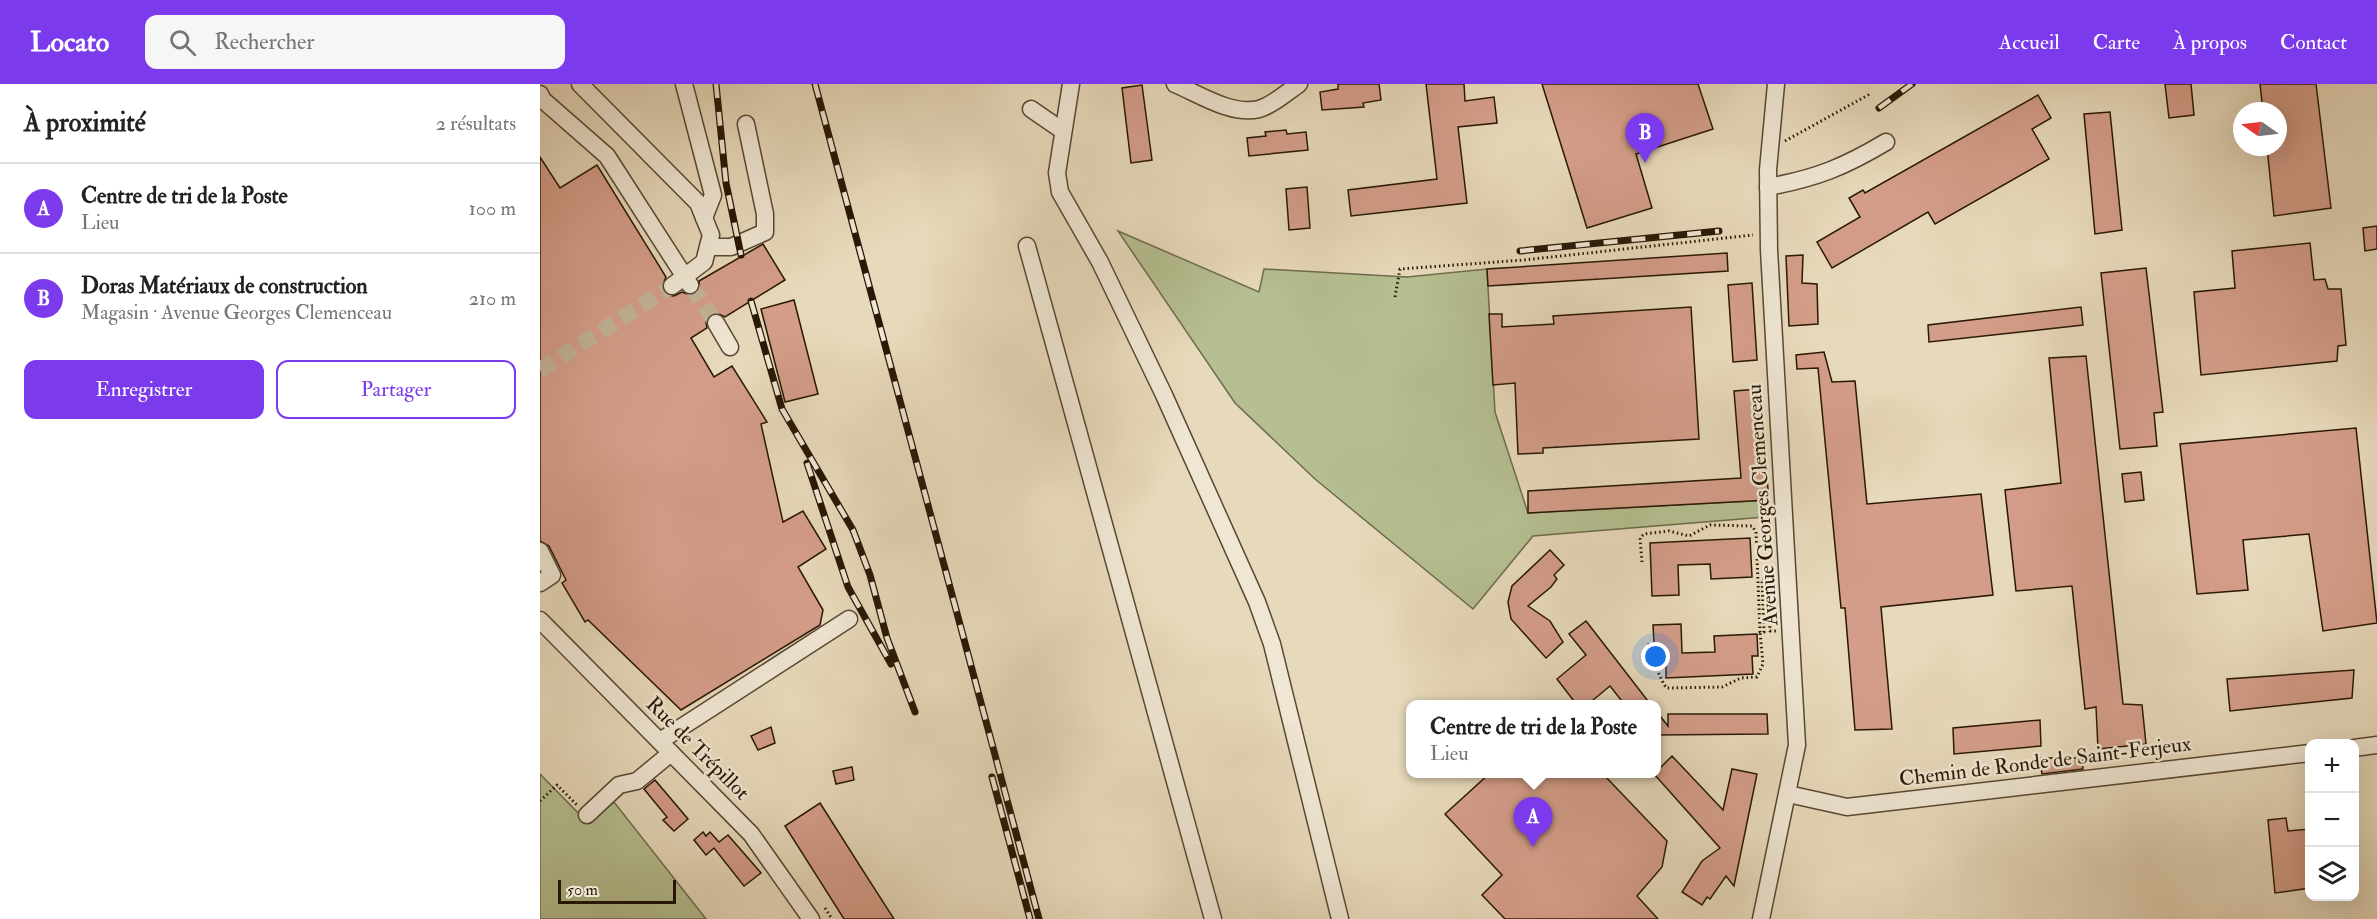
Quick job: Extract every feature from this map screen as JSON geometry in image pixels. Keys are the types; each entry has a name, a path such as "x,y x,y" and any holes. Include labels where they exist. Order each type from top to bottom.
{"street":[{"path":"540,94 543,100 607,156 683,283 704,262 711,235 698,203 580,84"},
{"path":"684,84 712,195 704,218"},
{"path":"1071,84 1060,129 1057,173 1060,192 1100,262 1159,384 1257,602 1272,644 1340,919"},
{"path":"1058,157 1071,84"},
{"path":"1175,84 1220,104 1248,110 1259,109 1299,84"},
{"name":"Avenue Georges Clemenceau","path":"1761,919 1788,794 1797,735 1769,233 1768,187 1776,84"},
{"path":"1031,110 1060,129"},
{"path":"708,247 731,247 765,232 765,214 746,124"},
{"path":"1768,187 1798,182 1843,167 1886,142"},
{"path":"1027,246 1213,919"},
{"path":"716,323 730,347"},
{"path":"540,551 552,575 540,583"},
{"path":"587,815 619,785 637,781 665,747 849,619"},
{"name":"Rue de Trépillot","path":"540,621 751,834 811,919"},
{"path":"2359,747 2377,745"},
{"name":"Chemin de Ronde de Saint-Ferjeux","path":"1788,794 1847,807 2305,754"}],"path":[{"path":"1770,149 1870,94"},
{"path":"1395,297 1400,269 1546,258 1769,233"},
{"path":"1642,562 1640,538 1644,534 1669,531 1689,536 1710,525 1750,525 1756,532 1764,632 1760,632 1763,664 1760,674 1735,680 1722,687 1667,688 1660,680 1659,669 1652,656 1649,643"},
{"path":"1761,604 1762,579 1768,578 1770,632 1779,631"},
{"path":"1761,604 1777,604"},
{"path":"540,801 557,785 587,815"}],"green space":[{"path":"1118,231 1259,292 1264,269 1407,277 1487,269 1495,412 1528,513 1769,500 1765,517 1533,536 1473,609 1315,479 1235,403"},
{"path":"540,774 588,823 614,802 706,919 540,919"}],"building":[{"path":"1338,84 1379,84 1381,100 1363,103 1364,107 1322,110 1320,92 1338,89"},
{"path":"1426,84 1464,84 1465,101 1494,97 1497,123 1458,127 1467,203 1351,216 1348,190 1437,179"},
{"path":"1542,84 1698,84 1713,129 1636,154 1652,208 1587,228"},
{"path":"2165,84 2191,84 2194,115 2169,118"},
{"path":"2260,84 2316,84 2331,208 2274,216 2268,156 2287,156 2287,102 2262,102"},
{"path":"1142,85 1152,160 1131,163 1122,88"},
{"path":"2038,95 2051,118 2032,129 2049,159 1935,224 1928,212 1832,268 1817,242 1860,217 1849,198 1863,190 1865,193"},
{"path":"2110,112 2122,230 2095,234 2084,114"},
{"path":"1286,130 1287,134 1306,132 1308,150 1249,156 1247,138 1266,136 1265,132"},
{"path":"540,157 560,188 597,165 666,277 662,287 667,295 674,296 682,292 695,294 700,289 699,281 763,244 785,280 725,317 717,313 710,314 706,322 707,328 691,338 714,377 732,366 767,422 761,424 783,522 803,511 826,549 798,567 823,610 820,625 681,710 588,620 585,622 562,583 566,580 549,546 540,541"},
{"path":"1307,187 1310,228 1289,230 1286,189"},
{"path":"2377,226 2377,249 2365,251 2363,228"},
{"path":"2310,243 2314,280 2325,279 2328,289 2341,289 2346,345 2338,346 2337,361 2201,375 2194,292 2235,288 2232,251"},
{"path":"1727,253 1728,271 1488,286 1487,269"},
{"path":"1803,255 1802,283 1817,284 1818,324 1789,326 1786,256"},
{"path":"2146,268 2163,412 2154,413 2157,446 2120,449 2101,273"},
{"path":"1752,283 1757,360 1733,362 1728,285"},
{"path":"794,300 818,394 785,402 761,309"},
{"path":"1691,307 1699,439 1543,448 1543,453 1518,454 1515,383 1493,385 1489,314 1502,314 1502,327 1554,324 1553,316"},
{"path":"2081,307 2083,325 1929,342 1928,325"},
{"path":"1824,352 1832,382 1855,381 1867,504 1981,494 1993,595 1881,607 1892,729 1855,730 1845,608 1841,608 1818,368 1797,369 1796,355"},
{"path":"2086,356 2123,704 2142,705 2146,744 2098,749 2096,707 2085,709 2072,586 2016,591 2005,490 2061,483 2049,358"},
{"path":"1759,389 1769,500 1528,513 1528,491 1741,478 1734,391"},
{"path":"2356,428 2377,623 2323,631 2309,534 2243,540 2248,590 2197,594 2180,444"},
{"path":"2141,472 2144,500 2125,502 2122,474"},
{"path":"1750,538 1752,577 1711,579 1710,564 1678,565 1679,595 1652,596 1650,543"},
{"path":"1550,550 1564,565 1554,575 1557,579 1551,587 1528,606 1550,621 1563,642 1546,658 1511,619 1508,602 1512,586"},
{"path":"1586,621 1647,700 1621,700 1610,686 1593,700 1573,700 1557,679 1586,655 1569,634"},
{"path":"1681,624 1682,653 1715,652 1714,636 1757,634 1758,656 1752,656 1753,674 1666,678 1666,660 1655,660 1653,625"},
{"path":"2354,670 2352,698 2230,711 2227,679"},
{"path":"1668,714 1767,714 1768,734 1661,735 1661,717 1668,726"},
{"path":"2040,720 2041,746 1954,754 1953,728"},
{"path":"771,727 775,743 758,750 751,736"},
{"path":"1672,756 1723,810 1732,769 1757,774 1734,886 1726,876 1710,899 1707,897 1702,905 1682,892 1702,861 1720,848 1658,778 1661,778 1661,767"},
{"path":"2039,758 2082,758 2083,769 2042,774"},
{"path":"852,767 854,780 836,784 833,771"},
{"path":"1485,778 1607,778 1667,841 1662,867 1637,896 1658,919 1505,919 1482,895 1502,875 1445,814"},
{"path":"655,780 688,819 674,831 663,820 667,817 644,789"},
{"path":"820,803 894,919 844,919 785,826"},
{"path":"2286,818 2288,831 2305,829 2305,889 2275,893 2268,820"},
{"path":"703,832 706,836 710,832 719,842 728,835 761,873 744,886 714,848 706,855 694,840"}],"tunnel":[{"path":"540,370 672,286"},
{"path":"691,286 716,323"}],"railway":[{"path":"716,84 726,183 741,255"},
{"path":"815,84 1039,919"},
{"path":"1879,108 1912,84"},
{"path":"1520,251 1719,231"},
{"path":"751,301 782,409 853,530 870,575 887,638 915,712"},
{"path":"807,463 848,587 891,664"},
{"path":"992,777 1030,919"}],"place":[{"name":"Doras Matériaux de construction","path":"1645,163"},
{"name":"Centre de tri de la Poste","path":"1533,847"}]}
